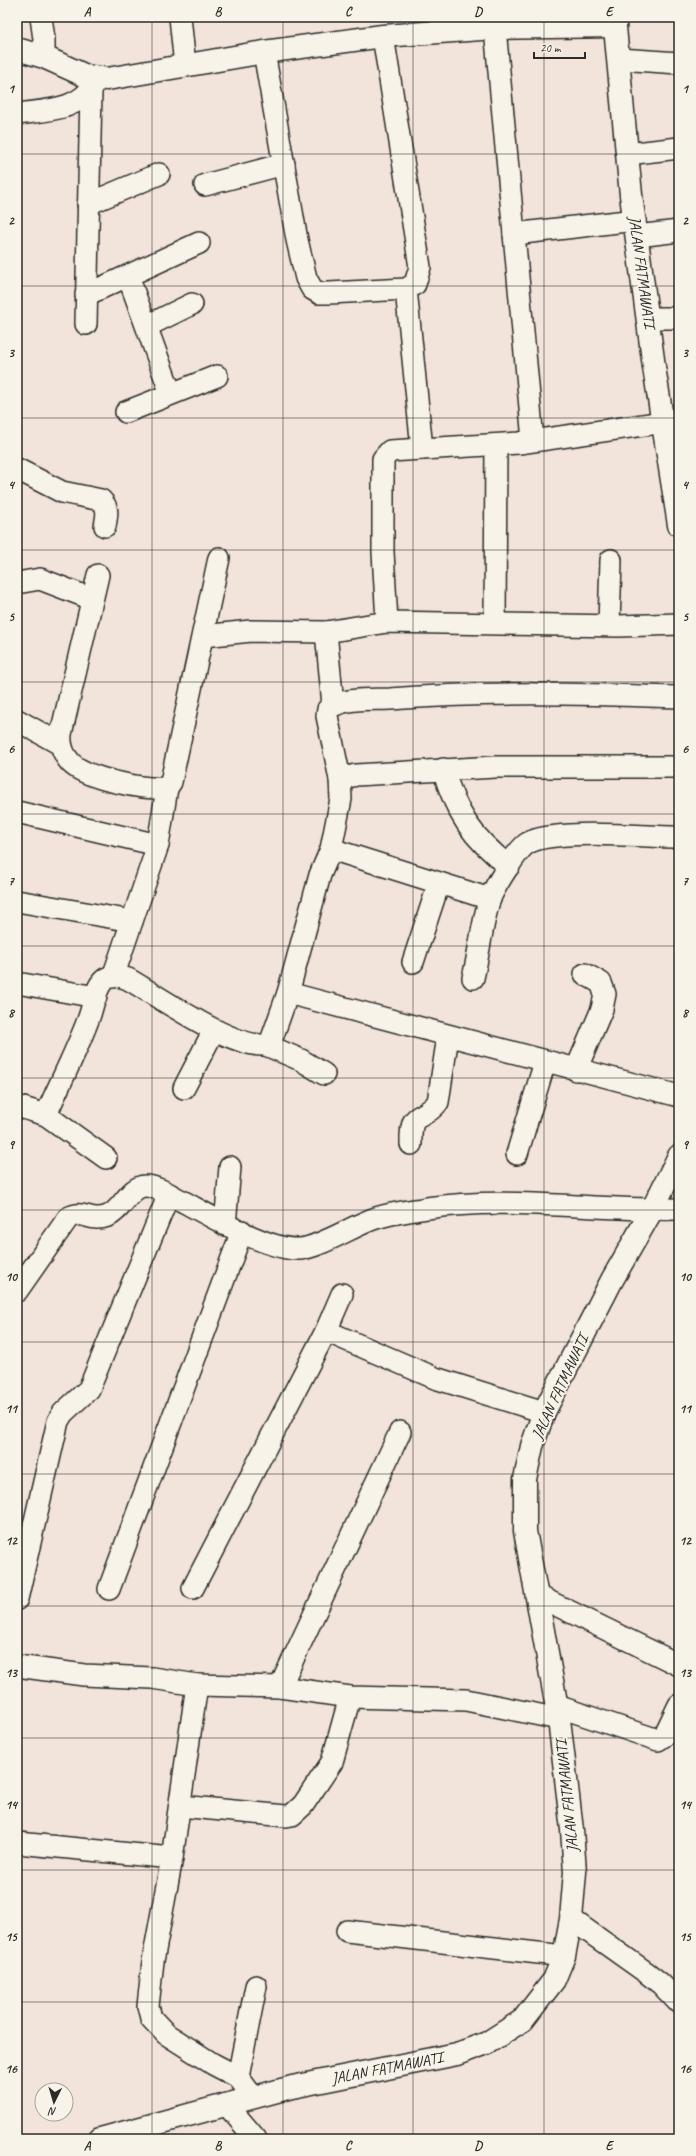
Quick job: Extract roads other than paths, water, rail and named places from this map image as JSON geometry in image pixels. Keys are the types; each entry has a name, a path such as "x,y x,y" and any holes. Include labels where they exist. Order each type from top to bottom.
{"street":[{"path":"41,17 44,39 44,57"},
{"path":"180,17 185,66"},
{"path":"17,114 63,108 82,99 94,85 117,78 264,52 383,36 494,28 614,22"},
{"name":"JALAN FATMAWATI","path":"614,22 619,59 627,154 649,318 654,367 679,522"},
{"path":"494,28 533,440"},
{"path":"264,52 297,240 306,278 312,289 319,293 406,289 415,284 420,267 383,36"},
{"path":"17,48 44,57 94,85"},
{"path":"619,59 679,63"},
{"path":"86,324 88,204 94,85"},
{"path":"627,154 679,148"},
{"path":"205,185 284,164"},
{"path":"88,204 159,174"},
{"path":"514,234 636,228 679,232"},
{"path":"86,295 199,243"},
{"path":"128,276 171,394"},
{"path":"406,289 422,449"},
{"path":"147,326 192,304"},
{"path":"649,318 679,318"},
{"path":"126,412 217,376"},
{"path":"387,622 383,552 383,459 390,451 496,445 664,422"},
{"path":"495,623 496,445"},
{"path":"17,469 62,492 101,500 105,504 107,512 105,526"},
{"path":"112,977 158,845 167,788 171,782 219,558"},
{"path":"609,625 611,560"},
{"path":"60,744 61,734 98,575"},
{"path":"17,583 40,579 92,599"},
{"path":"203,636 251,631 326,632 387,622 609,625 679,624"},
{"path":"326,632 333,705"},
{"path":"266,1045 274,1035 288,993 320,875 331,850 341,799 340,780 335,763 327,716 328,709 333,705 345,702 411,697 558,693 679,697"},
{"path":"17,720 60,744 70,763 79,769 112,782 155,789 167,788"},
{"path":"340,780 356,775 442,769 495,767 679,767"},
{"path":"442,769 447,784 468,827 486,849 509,866"},
{"path":"17,812 158,845"},
{"path":"473,978 490,899 509,866 527,843 540,838 563,835 679,837"},
{"path":"331,850 490,899"},
{"path":"413,962 439,883"},
{"path":"17,901 132,921"},
{"path":"576,1070 602,1009 605,994 600,983 585,974"},
{"path":"46,1115 88,1021 96,997 105,980 112,977 120,976 128,979 214,1030 248,1044 266,1045 301,1060 324,1074"},
{"path":"17,983 96,997"},
{"path":"288,993 545,1062 679,1096"},
{"path":"184,1088 214,1030"},
{"path":"411,1144 412,1122 415,1117 433,1107 438,1102 448,1036"},
{"path":"517,1154 545,1062"},
{"path":"17,1106 46,1115 106,1158"},
{"name":"JALAN FATMAWATI","path":"100,2139 252,2097 356,2073 457,2054 487,2043 523,2020 554,1980 564,1956 571,1919 574,1858 558,1712 525,1531 525,1479 532,1446 544,1412 612,1280 652,1210 679,1156"},
{"path":"109,1589 233,1228 230,1167"},
{"path":"17,1291 68,1218 79,1214 97,1219 110,1215 137,1188 145,1186 169,1194 233,1228 279,1246 300,1248 375,1218 427,1208 480,1202 652,1210 679,1209"},
{"path":"17,1599 58,1421 63,1413 89,1389 169,1194"},
{"path":"193,1588 326,1331 342,1294"},
{"path":"326,1331 435,1378 544,1412"},
{"path":"280,1687 400,1432"},
{"path":"538,1596 679,1665"},
{"path":"17,1666 84,1675 152,1678 196,1684 280,1687 350,1697 466,1700 558,1712 658,1740 664,1736 679,1705"},
{"path":"196,1684 172,1858 153,1961 148,1997 149,2012 151,2018 166,2034 213,2064 238,2077 252,2097"},
{"path":"180,1806 286,1816 292,1815 303,1805 332,1762 350,1697"},
{"path":"18,1843 172,1858"},
{"path":"571,1919 657,1980 679,2003"},
{"path":"347,1931 564,1956"},
{"path":"238,2077 256,1986"},
{"path":"226,2104 256,2139"}]}
